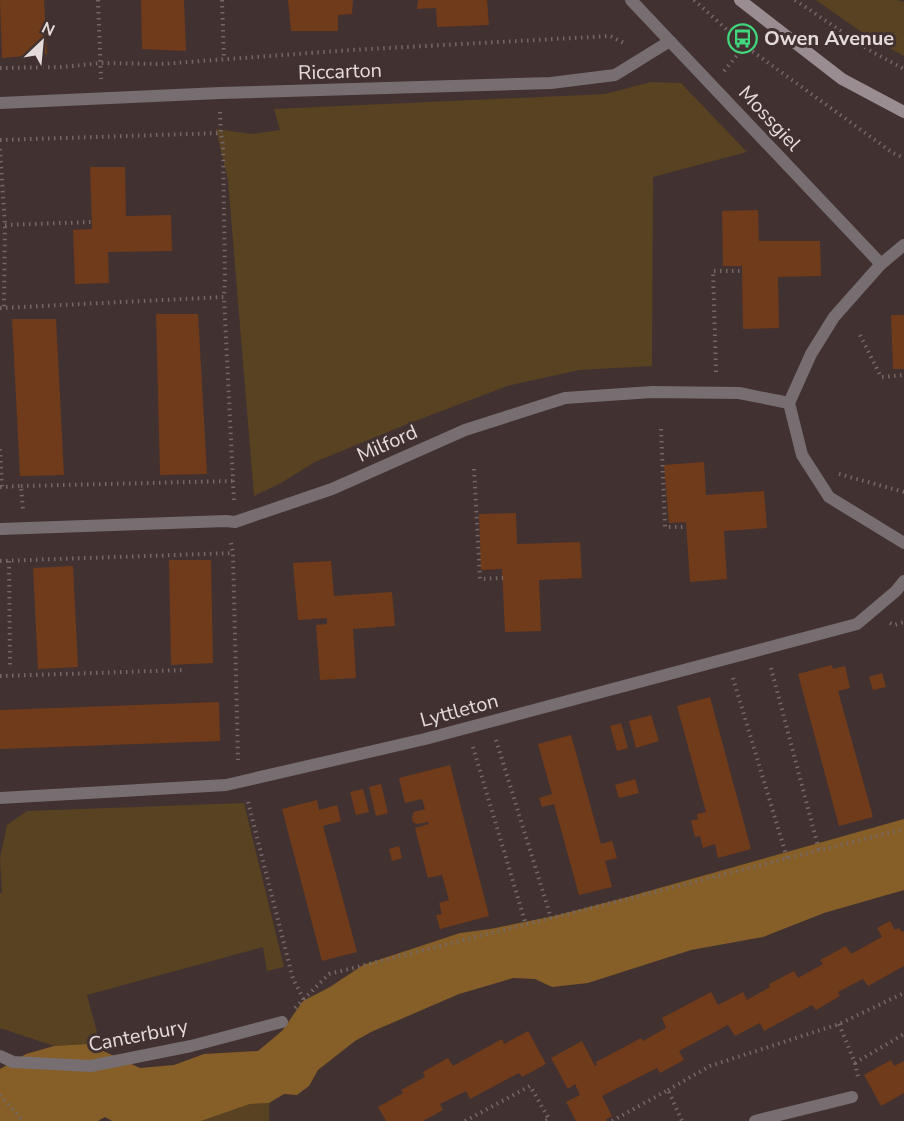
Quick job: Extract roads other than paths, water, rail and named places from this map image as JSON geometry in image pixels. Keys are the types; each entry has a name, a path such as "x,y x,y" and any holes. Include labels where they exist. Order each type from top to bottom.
{"street":[{"name":"Mossgiel","path":"631,0 881,264"},
{"path":"740,0 842,79 904,112"},
{"name":"Riccarton","path":"0,103 551,83 615,75 670,41"},
{"path":"904,245 881,264 834,316 811,354 789,403 802,455 829,497 904,543"},
{"name":"Milford","path":"0,529 235,522 333,489 465,430 565,398 652,393 739,393 789,403"},
{"name":"Lyttleton","path":"0,798 226,784 414,742 857,624 896,591 904,581"},
{"name":"Canterbury","path":"0,1056 13,1062 91,1066 191,1046 282,1022"},
{"path":"755,1121 852,1097"}],"place":[{"name":"Owen Avenue","path":"743,38"}]}
